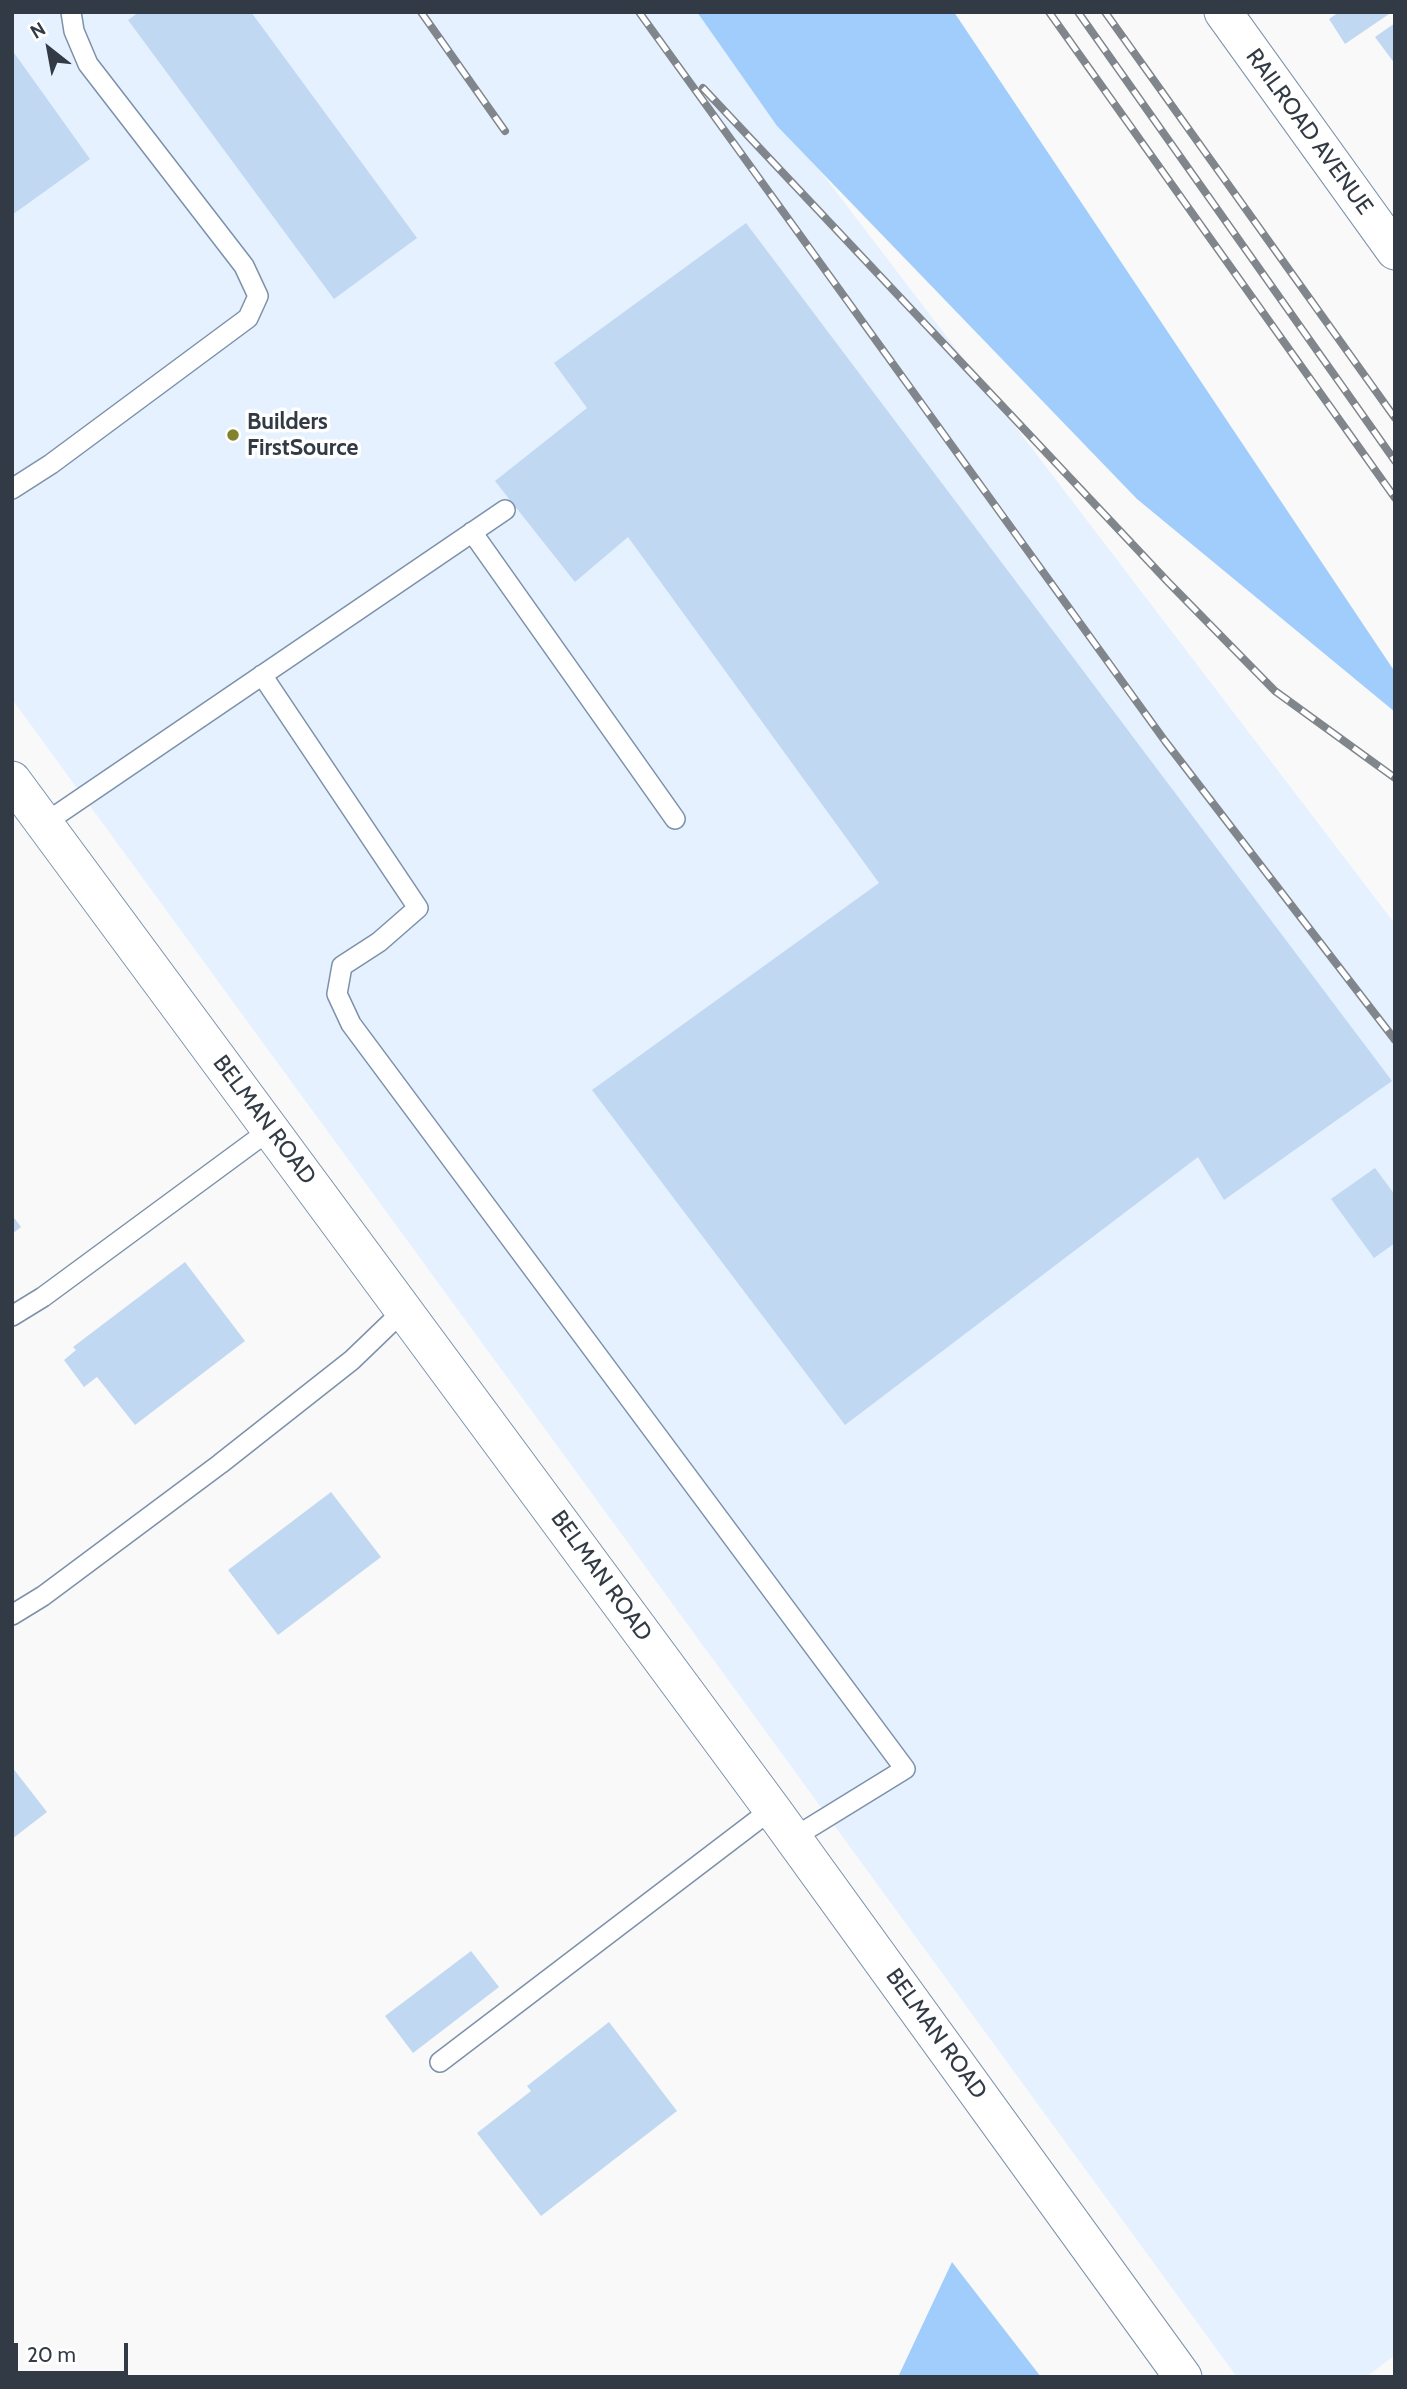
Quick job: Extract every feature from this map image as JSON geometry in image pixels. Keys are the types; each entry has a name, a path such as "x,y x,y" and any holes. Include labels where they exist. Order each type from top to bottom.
{"street":[{"name":"RAILROAD AVENUE","path":"1223,12 1395,251"},
{"name":"BELMAN ROAD","path":"12,780 772,1809 1184,2377"}],"lane":[{"path":"12,489 51,464 248,318 258,296 244,266 88,64 75,31 71,12"},
{"path":"45,823 505,510"},
{"path":"472,532 676,819"},
{"path":"262,675 418,908 379,942 342,966 337,993 351,1024 905,1769 793,1838"},
{"path":"12,1316 43,1297 271,1129"},
{"path":"12,1615 43,1596 220,1464 352,1360 405,1309"},
{"path":"440,2062 772,1809"}],"shaded area":[{"path":"12,12 697,12 777,126 821,172 1395,924 1395,2355 1366,2377 1237,2377 12,699"},
{"path":"697,12 954,12 1395,672 1395,712 1137,499 777,126"},
{"path":"952,2262 1041,2377 898,2377"}],"building":[{"path":"139,12 251,12 417,238 334,299 128,20"},
{"path":"1339,12 1392,12 1345,44 1329,19"},
{"path":"1395,23 1395,64 1375,37"},
{"path":"12,50 90,159 12,215"},
{"path":"746,223 1392,1081 1224,1200 1198,1157 845,1425 592,1090 879,883 628,537 575,582 495,481 587,408 554,363"},
{"path":"1375,1168 1395,1195 1395,1243 1374,1258 1331,1199"},
{"path":"12,1215 21,1227 12,1234"},
{"path":"185,1262 245,1341 135,1425 97,1377 84,1387 64,1360 76,1350 73,1347"},
{"path":"331,1492 381,1557 278,1635 228,1570"},
{"path":"12,1767 47,1812 12,1839"},
{"path":"471,1951 499,1987 413,2053 385,2016"},
{"path":"609,2022 677,2111 541,2216 477,2133 531,2091 527,2086"}],"railway":[{"path":"421,12 505,131"},
{"path":"639,12 1165,741 1395,1040"},
{"path":"1049,12 1395,498"},
{"path":"1078,12 1395,461"},
{"path":"1105,12 1395,418"},
{"path":"703,88 1168,582 1275,691 1395,778"}],"place":[{"name":"Builders FirstSource","path":"233,435"}]}
